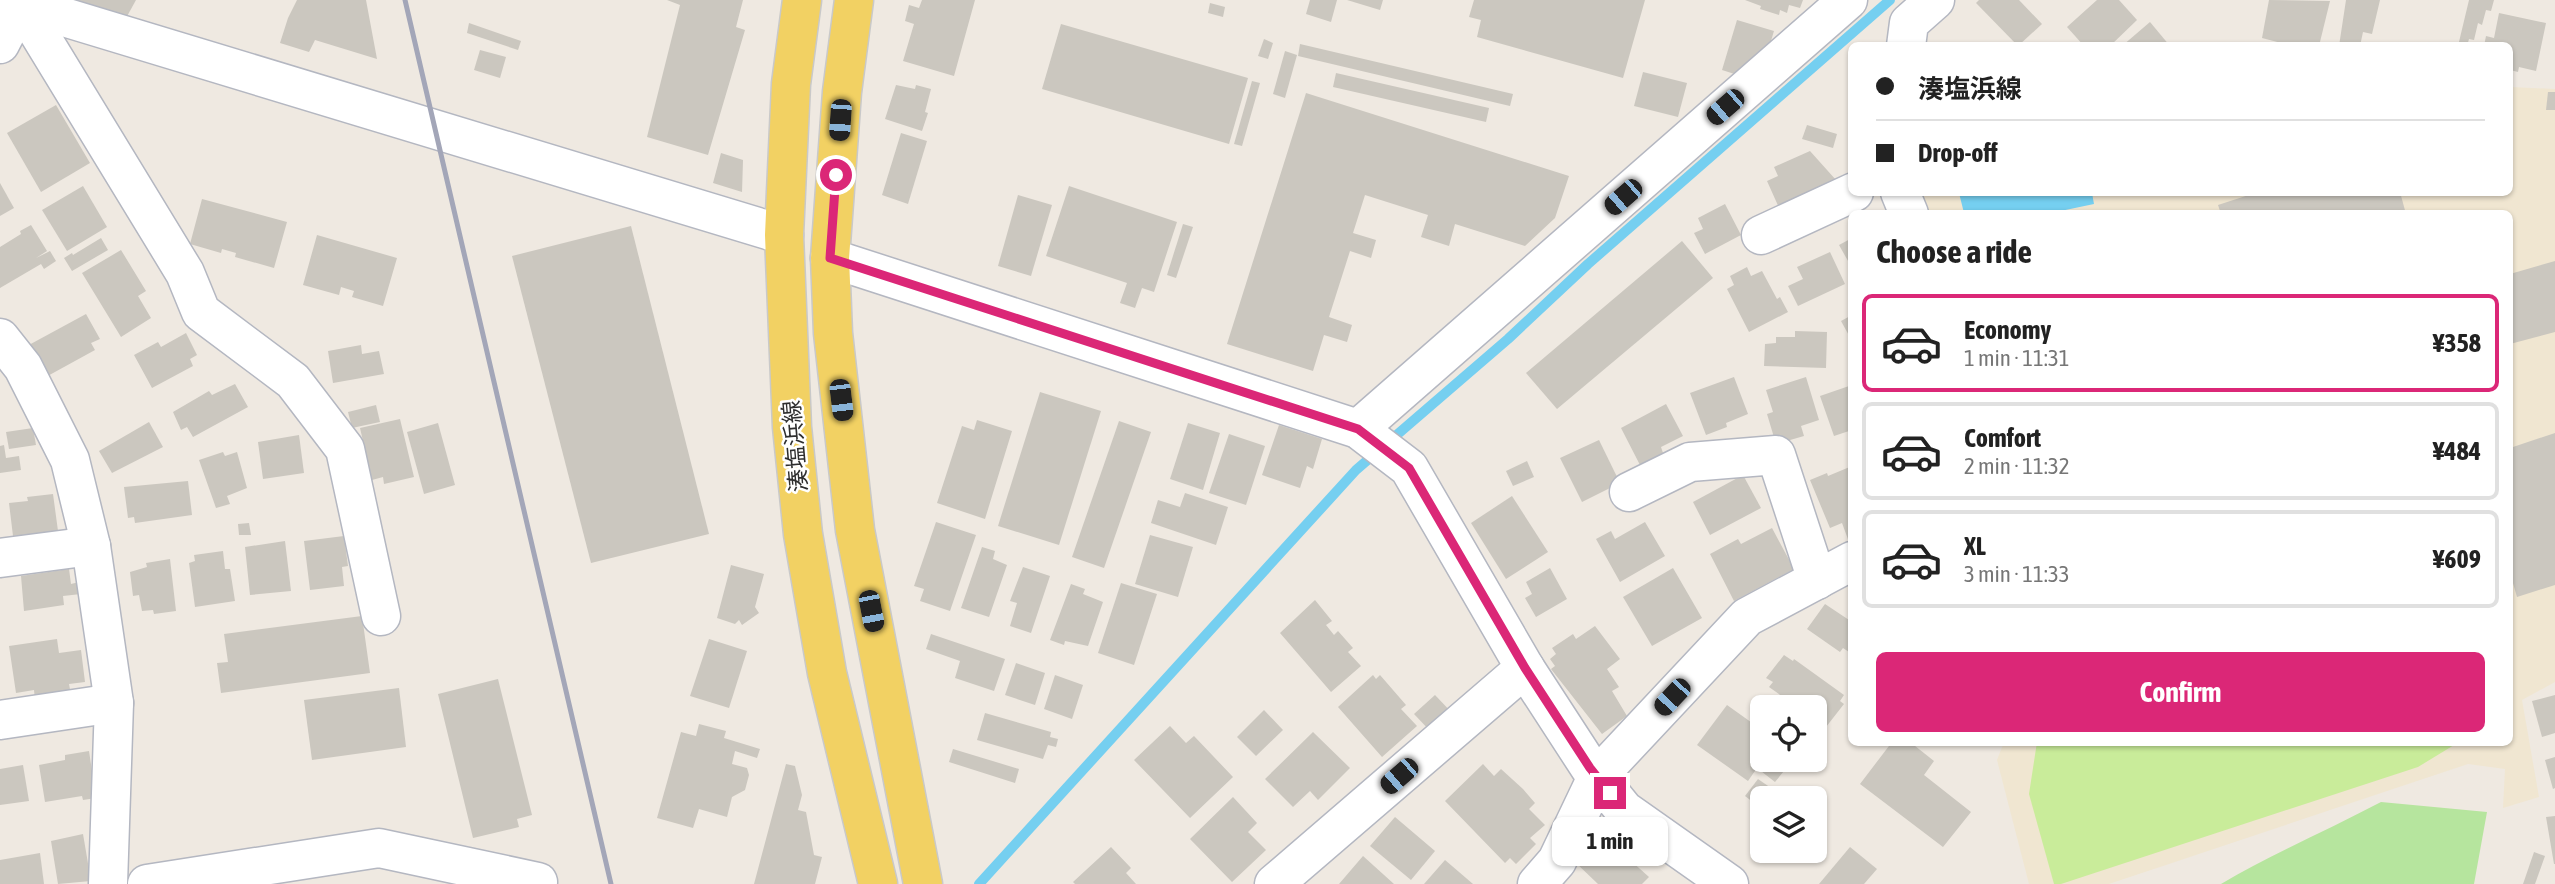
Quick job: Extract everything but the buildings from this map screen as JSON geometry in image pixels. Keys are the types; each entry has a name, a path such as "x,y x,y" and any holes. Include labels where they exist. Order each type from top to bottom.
{"main road":[{"name":"湊塩浜線","path":"802,0 790,84 785,235 792,426 803,534 827,673 877,884"},
{"path":"854,0 842,92 830,258 833,333 855,530 923,884"}],"street":[{"path":"1358,429 1848,0"},
{"path":"1907,42 1909,23 1935,0"},
{"path":"15,1 785,235"},
{"path":"0,44 15,1"},
{"path":"15,1 185,273 201,312 293,381 345,449 381,616"},
{"path":"1761,235 1848,195"},
{"path":"830,258 1358,429 1409,468 1525,668 1597,777 1623,810 1729,884"},
{"path":"0,338 23,367 70,460 91,545 114,703 108,884"},
{"path":"1629,492 1690,462 1776,454 1817,580"},
{"path":"0,558 91,545"},
{"path":"1537,884 1557,861 1597,777 1747,617 1848,563"},
{"path":"1274,884 1525,668"},
{"path":"0,720 114,703"},
{"path":"147,884 379,848 478,876 538,882"}],"shaded area":[{"path":"2513,87 2555,89 2555,682 2522,700 2539,797 2503,808 2505,769 2468,764 2109,884 2029,884 1997,760 2002,746 2513,746 2513,210 1927,210 1922,196 2513,196"}],"green space":[{"path":"2036,746 2452,746 2418,767 2061,884 2054,884 2029,794"},
{"path":"2381,802 2487,812 2474,884 2221,884 2260,862"}],"water":[{"path":"1960,196 2093,196 2094,204 2065,210 1963,210"}],"waterway":[{"path":"979,884 1356,470 1890,0"}],"railway":[{"path":"405,0 611,884"}],"route":[{"path":"836,175 830,258 1358,429 1409,468 1525,668 1590,768 1610,793"}]}
